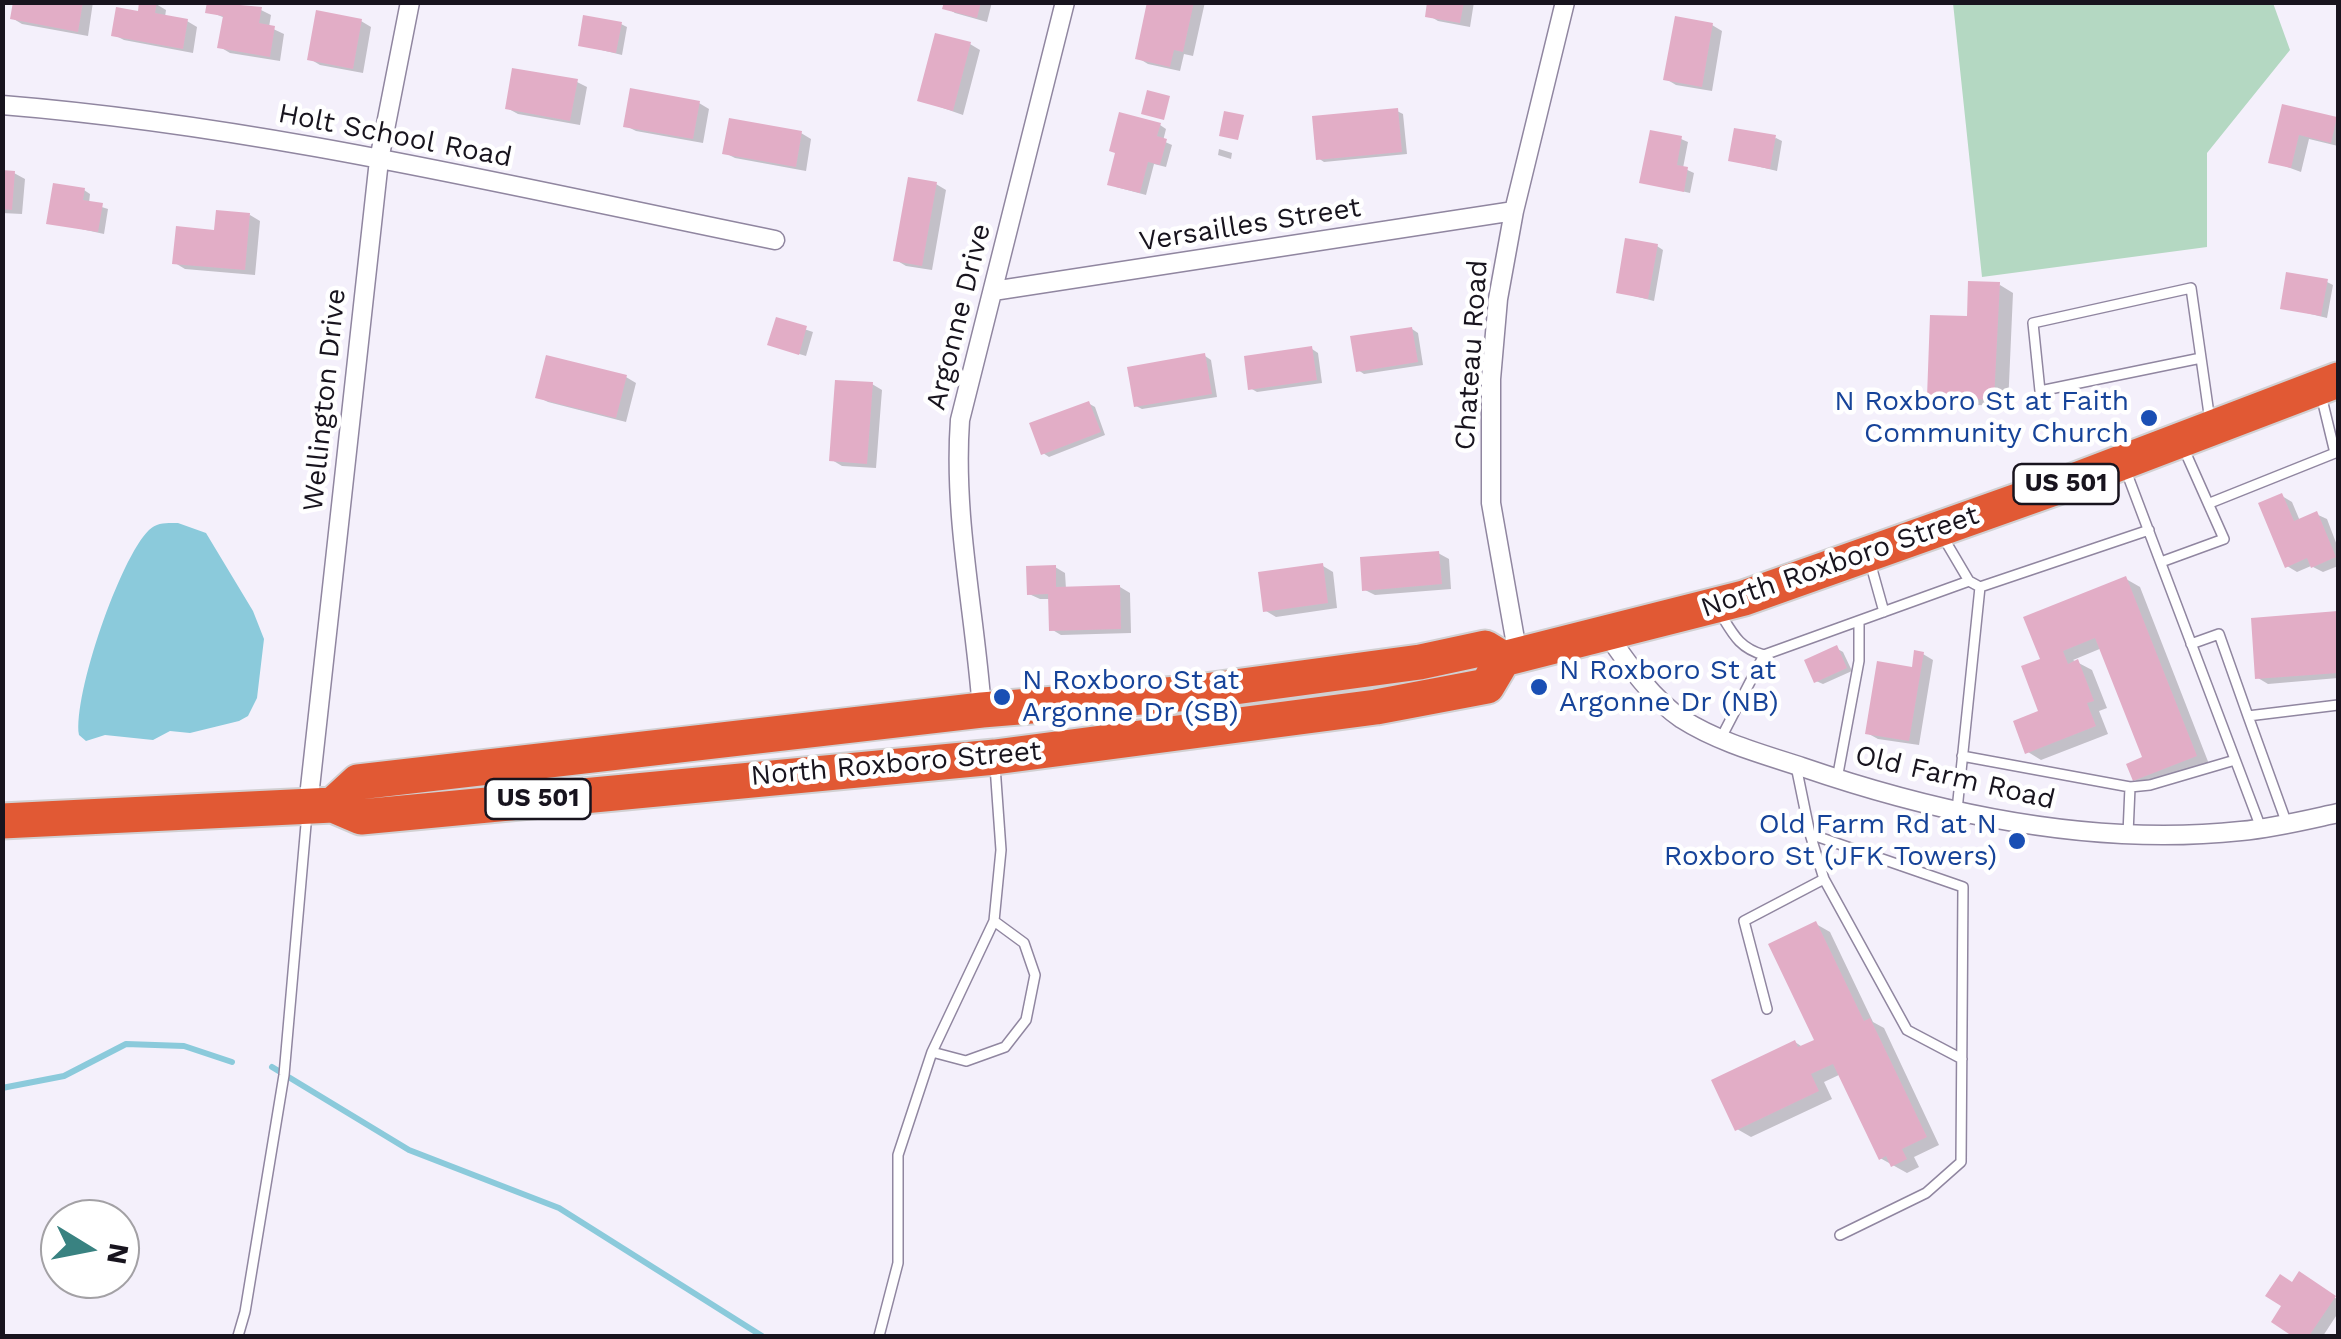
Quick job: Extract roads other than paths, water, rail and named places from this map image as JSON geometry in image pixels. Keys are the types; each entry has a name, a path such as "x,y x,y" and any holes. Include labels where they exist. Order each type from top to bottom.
{"highway":[{"name":"North Roxboro Street","path":"320,805 358,782 982,710 1190,694 1420,662 1485,648 1511,657 1715,605 1868,555 2329,383"},
{"name":"North Roxboro Street","path":"2,821 320,805 361,817 994,757 1395,704 1487,686 1511,657"},
{"path":"994,757 1019,731 1151,714 1190,694"},
{"path":"780,775 796,756 969,736 982,710"}],"street":[{"name":"Wellington Drive","path":"320,805 378,160 410,2"},
{"name":"Argonne Drive","path":"982,710 977,642 962,551 957,462 963,400 1065,2"},
{"name":"Chateau Road","path":"1511,657 1491,503 1490,430 1498,300 1514,211 1565,2"},
{"name":"Holt School Road","path":"2,104 182,124 775,240"},
{"name":"Versailles Street","path":"994,291 1514,211"},
{"name":"Old Farm Road","path":"1607,634 1661,701 1680,717 1721,738 1837,780 1956,810 2046,828 2128,835 2189,835 2260,828 2338,814"}],"lane":[{"path":"2161,562 2224,539 2210,503 2195,434 2201,358 2191,288 2034,323 2040,391 2201,358"},
{"path":"2210,503 2335,453 2329,383"},
{"path":"2123,462 2260,828"},
{"path":"1938,530 1969,581 1980,587 2149,530"},
{"path":"1868,555 1884,612"},
{"path":"1715,605 1737,642 1764,655 1969,581"},
{"path":"1956,810 1980,587"},
{"path":"1837,780 1859,662 1859,621"},
{"path":"2191,644 2219,634 2287,824"},
{"path":"1721,738 1764,655"},
{"path":"2248,716 2338,705"},
{"path":"1962,756 2130,787 2150,785 2235,760"},
{"path":"879,1336 898,1262 898,1154 932,1052 994,921 1001,850 994,757"},
{"path":"1796,766 1824,879 1908,1030 1962,1059"},
{"path":"2128,835 2130,787"},
{"path":"238,1336 284,1075 320,805"},
{"path":"1810,834 1963,887 1961,1162 1926,1193 1840,1235"},
{"path":"1767,1009 1744,920 1824,879"},
{"path":"932,1052 966,1060 1005,1047 1026,1020 1035,975 1024,942 994,921"}],"water":[{"path":"178,523 206,533 253,611 264,639 257,698 248,716 239,721 190,733 170,731 153,740 105,735 86,741 79,735 83,690 101,628 125,568 149,530 159,524"}],"waterway":[{"path":"2,1088 64,1076 126,1044 184,1046 232,1062"},
{"path":"272,1067 409,1150 559,1208 762,1336"}],"place":[{"name":"N Roxboro St at Faith Community Church","path":"2149,418"},
{"name":"N Roxboro St at Argonne Dr (NB)","path":"1539,687"},
{"name":"N Roxboro St at Argonne Dr (SB)","path":"1002,697"},
{"name":"Old Farm Rd at N Roxboro St (JFK Towers)","path":"2017,841"}]}
